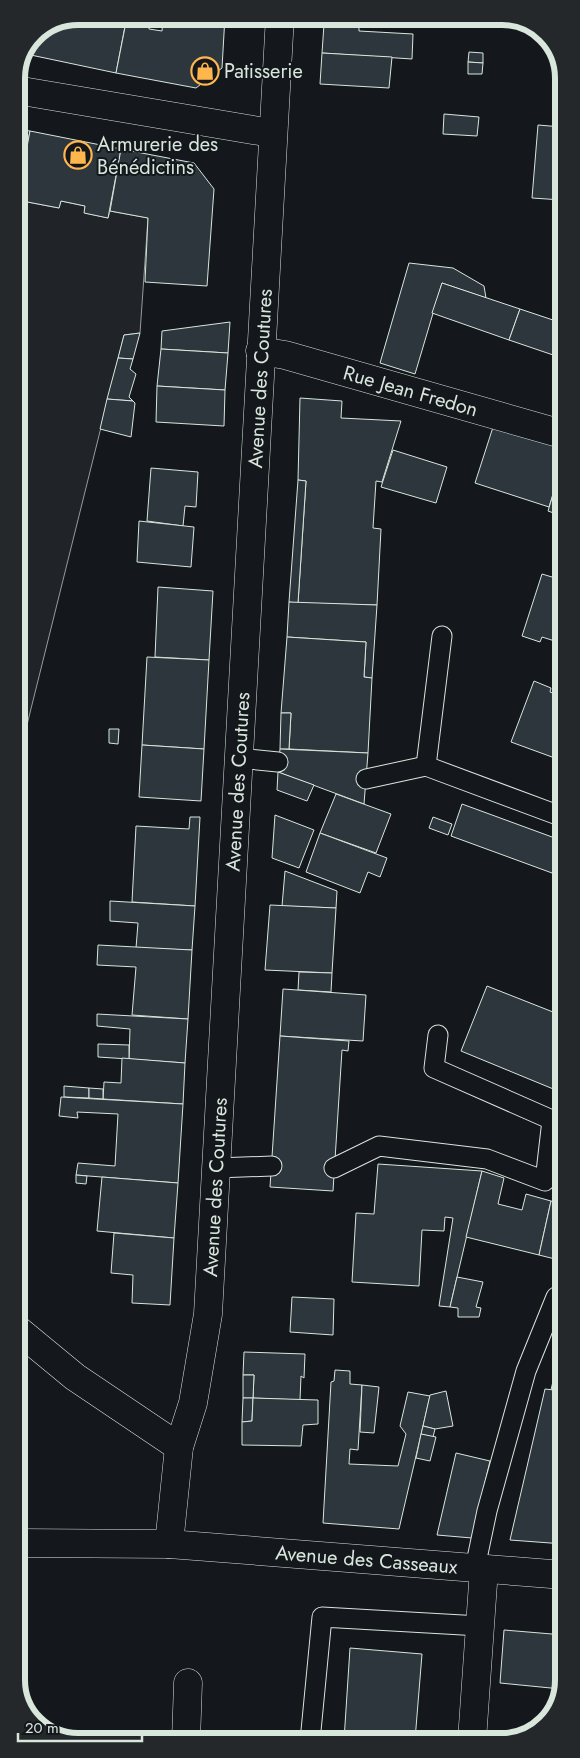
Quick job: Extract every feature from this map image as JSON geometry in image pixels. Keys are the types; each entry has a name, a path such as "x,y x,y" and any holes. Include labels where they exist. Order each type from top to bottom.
{"street":[{"name":"Avenue des Coutures","path":"169,1544 179,1447 193,1403 208,1314 279,25"},
{"path":"25,92 272,133"},
{"name":"Rue Jean Fredon","path":"260,350 555,432"},
{"path":"25,1336 75,1377 179,1447"},
{"name":"Avenue des Casseaux","path":"25,1543 169,1544 555,1574"},
{"path":"472,1733 480,1626 480,1569"},
{"path":"186,1733 188,1683"}],"lane":[{"path":"426,766 442,636"},
{"path":"238,758 278,762"},
{"path":"366,779 426,766 555,814"},
{"path":"334,1168 379,1146 487,1159 545,1181 552,1120 434,1068 438,1035"},
{"path":"216,1168 272,1166"},
{"path":"480,1569 487,1511 526,1371 555,1299"},
{"path":"311,1733 322,1617 480,1626"}],"shaded area":[{"path":"61,201 85,206 85,213 108,218 110,211 148,218 140,333 124,335 25,733 25,202 59,208"}],"building":[{"path":"78,25 125,25 116,73 31,55 41,41 58,29"},
{"path":"125,25 149,25 149,29 162,31 162,25 224,25 222,68 196,88 116,73"},
{"path":"324,25 359,26 359,31 413,34 412,59 322,53"},
{"path":"469,52 483,53 483,63 468,62"},
{"path":"322,53 392,57 389,88 320,84"},
{"path":"468,62 483,63 482,74 468,74"},
{"path":"444,114 479,117 477,136 443,134"},
{"path":"538,125 555,126 555,200 532,198"},
{"path":"25,130 30,131 25,155"},
{"path":"30,131 121,149 108,218 84,213 85,206 61,201 59,208 25,202 25,158"},
{"path":"121,149 194,163 214,189 207,286 145,282 148,218 110,211"},
{"path":"409,263 453,268 484,286 486,298 442,283 415,374 380,363"},
{"path":"442,283 520,309 509,340 432,313"},
{"path":"520,309 555,321 555,356 509,340"},
{"path":"230,322 228,353 161,349 162,331"},
{"path":"140,333 133,359 118,358 124,335"},
{"path":"161,349 228,353 225,390 157,386"},
{"path":"118,358 133,359 130,369 136,374 129,397 133,401 107,399"},
{"path":"157,386 225,390 224,426 156,422"},
{"path":"300,398 342,401 341,418 401,421 382,482 376,481 373,528 381,529 377,605 298,603 306,481 298,480"},
{"path":"107,399 133,401 135,403 131,437 100,429"},
{"path":"494,424 555,443 555,488 549,507 475,483"},
{"path":"393,450 447,467 436,503 381,487"},
{"path":"151,468 198,472 196,507 185,506 183,526 147,521"},
{"path":"298,480 306,481 298,603 289,602"},
{"path":"555,488 555,514 548,511"},
{"path":"139,521 194,527 191,567 137,562"},
{"path":"542,574 555,578 555,641 542,637 540,642 522,636"},
{"path":"158,587 213,591 209,660 155,657"},
{"path":"289,602 377,605 372,678 364,677 366,642 287,637"},
{"path":"287,637 366,642 364,677 372,678 368,753 289,749 291,713 281,713"},
{"path":"147,657 209,660 204,749 142,745"},
{"path":"534,681 551,688 550,692 555,694 555,758 511,742"},
{"path":"281,713 291,713 289,749 280,749"},
{"path":"109,729 119,729 118,744 109,743"},
{"path":"142,745 204,749 201,801 139,797"},
{"path":"280,749 368,753 364,804 278,772"},
{"path":"278,772 314,785 307,801 277,790"},
{"path":"336,794 391,814 376,853 320,833"},
{"path":"462,804 555,838 555,874 451,836"},
{"path":"275,815 314,830 299,868 272,858"},
{"path":"190,817 200,817 195,906 132,902 136,826 189,829"},
{"path":"433,817 452,824 448,835 429,828"},
{"path":"320,833 387,858 380,877 368,872 360,893 306,872"},
{"path":"285,871 337,891 336,908 282,906"},
{"path":"110,901 195,906 192,950 136,948 138,923 110,921"},
{"path":"270,905 336,908 332,973 265,970"},
{"path":"98,945 192,950 188,1019 132,1015 136,967 97,965"},
{"path":"299,972 332,973 331,992 298,990"},
{"path":"487,986 553,1012 555,1008 555,1090 461,1051"},
{"path":"283,989 366,995 363,1041 280,1036"},
{"path":"97,1014 188,1019 185,1063 129,1059 130,1029 97,1026"},
{"path":"280,1036 349,1041 348,1051 342,1050 333,1191 270,1187"},
{"path":"98,1044 129,1045 129,1059 98,1057"},
{"path":"122,1058 185,1063 183,1104 103,1099 104,1082 121,1083"},
{"path":"64,1086 89,1088 89,1098 64,1097"},
{"path":"89,1088 103,1089 103,1099 89,1098"},
{"path":"61,1097 183,1104 178,1183 76,1175 78,1163 115,1166 118,1114 77,1112 78,1118 59,1116"},
{"path":"378,1164 482,1171 450,1307 439,1306 453,1218 445,1217 444,1231 422,1230 419,1286 352,1282 356,1213 374,1214"},
{"path":"482,1171 504,1178 498,1204 522,1210 526,1194 551,1201 539,1255 466,1237"},
{"path":"76,1175 87,1176 86,1184 76,1183"},
{"path":"102,1177 178,1183 174,1238 97,1231"},
{"path":"551,1201 555,1202 555,1259 539,1255"},
{"path":"114,1233 174,1238 170,1305 132,1303 133,1275 111,1273"},
{"path":"457,1277 483,1282 476,1307 481,1308 479,1317 458,1317 458,1308 450,1307"},
{"path":"292,1297 334,1299 333,1335 290,1332"},
{"path":"244,1352 305,1354 304,1378 301,1376 300,1400 253,1398 254,1375 243,1375"},
{"path":"335,1370 350,1371 350,1384 362,1385 358,1450 350,1449 349,1464 398,1466 406,1434 400,1426 408,1392 430,1396 399,1529 323,1523 331,1382 334,1381"},
{"path":"555,1373 555,1390 551,1390"},
{"path":"243,1375 254,1375 253,1398 243,1398"},
{"path":"362,1385 379,1387 374,1433 360,1432"},
{"path":"545,1389 555,1390 555,1543 510,1540"},
{"path":"446,1391 453,1426 435,1429 423,1426 430,1395"},
{"path":"243,1398 253,1398 252,1421 242,1422"},
{"path":"253,1398 318,1400 318,1424 303,1425 301,1446 242,1445 242,1422 252,1421"},
{"path":"423,1426 435,1429 433,1437 421,1434"},
{"path":"421,1434 436,1437 430,1461 416,1458"},
{"path":"456,1453 490,1461 472,1538 437,1535"},
{"path":"504,1630 555,1634 555,1688 500,1683"},
{"path":"350,1648 422,1654 416,1733 344,1733"}],"place":[{"name":"Patisserie","path":"205,71"},
{"name":"Armurerie des Bénédictins","path":"78,155"}]}
